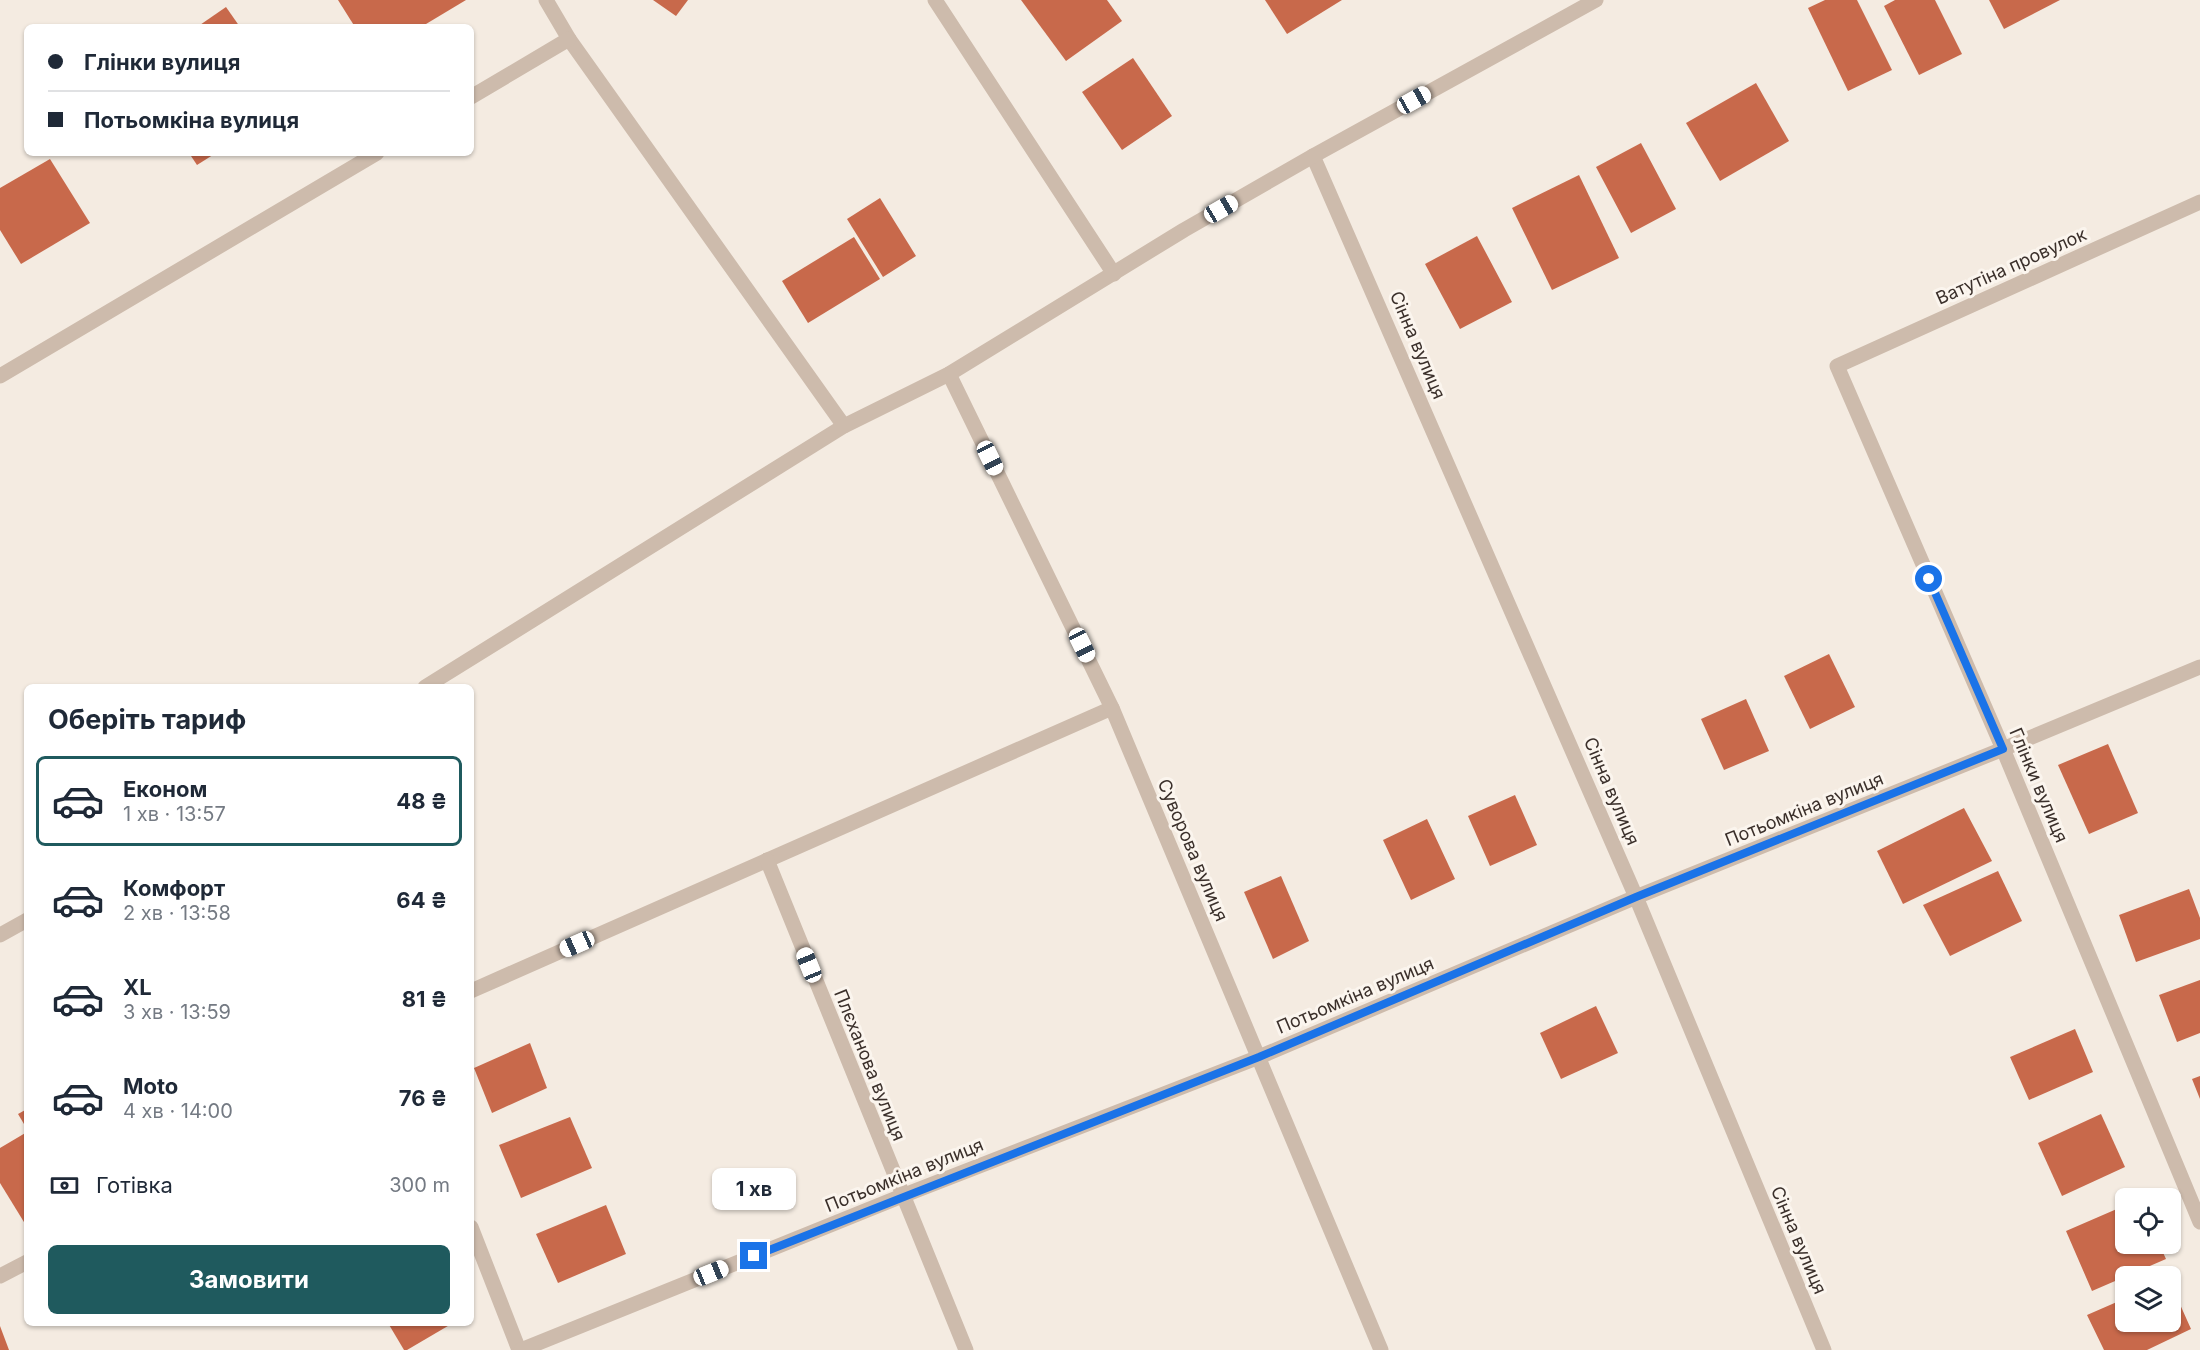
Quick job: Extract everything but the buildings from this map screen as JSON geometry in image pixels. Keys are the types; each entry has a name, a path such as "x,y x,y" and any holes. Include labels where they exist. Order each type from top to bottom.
{"street":[{"path":"546,0 569,39 844,426"},
{"path":"935,0 1114,274"},
{"path":"430,684 844,426 949,375 1184,230 1596,0"},
{"path":"474,95 569,39"},
{"path":"0,376 371,156"},
{"name":"Сінна вулиця","path":"1313,156 1636,897 1824,1350"},
{"name":"Ватутіна провулок","path":"1837,366 2200,202"},
{"name":"Глінки вулиця","path":"1837,366 2003,749 2200,1222"},
{"name":"Суворова вулиця","path":"949,375 1112,708 1381,1350"},
{"name":"Потьомкіна вулиця","path":"520,1350 902,1196 1259,1057 1636,897 2200,667"},
{"path":"474,990 1112,708"},
{"name":"Плєханова вулиця","path":"766,860 966,1350"},
{"path":"0,935 24,922"},
{"path":"474,1235 520,1350"},
{"path":"0,1276 24,1264"}],"route":[{"path":"754,1256 1259,1057 1636,897 2003,749 1929,579"}]}
